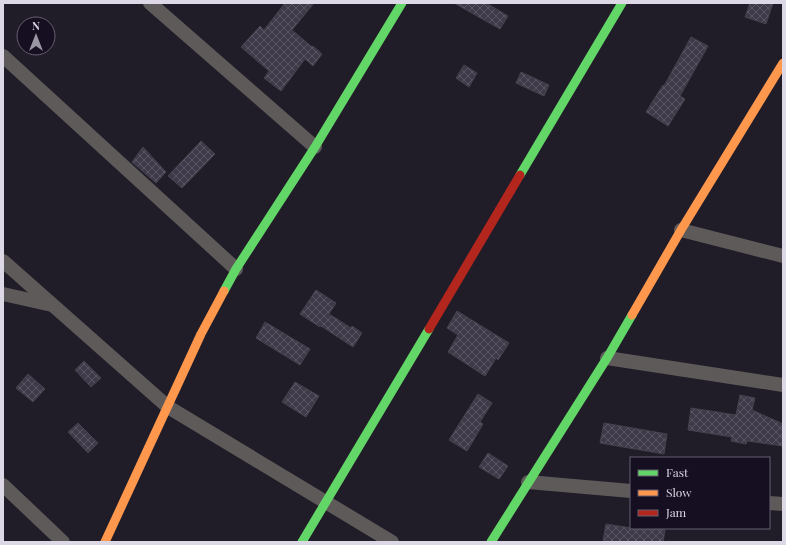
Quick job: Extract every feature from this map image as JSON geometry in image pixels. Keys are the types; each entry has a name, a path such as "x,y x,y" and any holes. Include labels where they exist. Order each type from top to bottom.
{"street":[{"path":"150,3 315,147"},
{"path":"105,542 201,334 236,269 315,147 402,3"},
{"path":"302,542 622,3"},
{"path":"3,56 236,269"},
{"path":"491,542 607,358 681,230 781,71"},
{"path":"681,230 783,256"},
{"path":"3,261 168,407 392,542"},
{"path":"3,294 52,305"},
{"path":"607,358 783,385"},
{"path":"528,482 630,491"},
{"path":"3,485 63,542"},
{"path":"770,503 783,504"}],"building":[{"path":"285,3 314,3 292,30 322,54 313,66 305,59 281,91 264,78 269,71 241,47 260,26 264,30"},
{"path":"454,3 486,3 508,16 500,29"},
{"path":"750,3 773,3 766,24 745,17"},
{"path":"691,37 708,46 680,96 685,99 668,126 646,112 663,85 664,86"},
{"path":"464,65 477,73 469,87 456,78"},
{"path":"521,72 549,85 544,96 516,83"},
{"path":"201,141 215,154 182,188 168,176"},
{"path":"143,147 166,172 156,183 132,162"},
{"path":"316,290 336,303 329,314 362,333 353,347 300,314"},
{"path":"457,311 509,343 498,360 496,358 485,376 448,352 458,335 447,328"},
{"path":"265,322 310,349 300,365 256,338"},
{"path":"84,361 101,378 91,387 75,370"},
{"path":"28,374 45,389 33,402 16,388"},
{"path":"295,382 319,396 306,417 282,402"},
{"path":"478,394 492,403 480,422 483,424 467,451 449,440"},
{"path":"740,395 755,398 752,410 783,424 783,446 747,441 746,444 731,441 732,437 688,430 691,408 736,415"},
{"path":"78,423 98,443 88,453 68,432"},
{"path":"604,423 667,434 664,454 600,443"},
{"path":"488,453 508,466 499,479 479,467"},
{"path":"606,524 630,529 665,530 663,542 613,542 603,540"}],"traffic: fast":[{"path":"224,291 236,269 315,147 402,3"},
{"path":"520,175 622,3"},
{"path":"491,542 607,358 632,315"},
{"path":"302,542 429,329"}],"traffic: slow":[{"path":"632,315 681,230 783,63"},
{"path":"105,542 201,334 224,291"}],"traffic: jam":[{"path":"429,329 520,175"}]}
